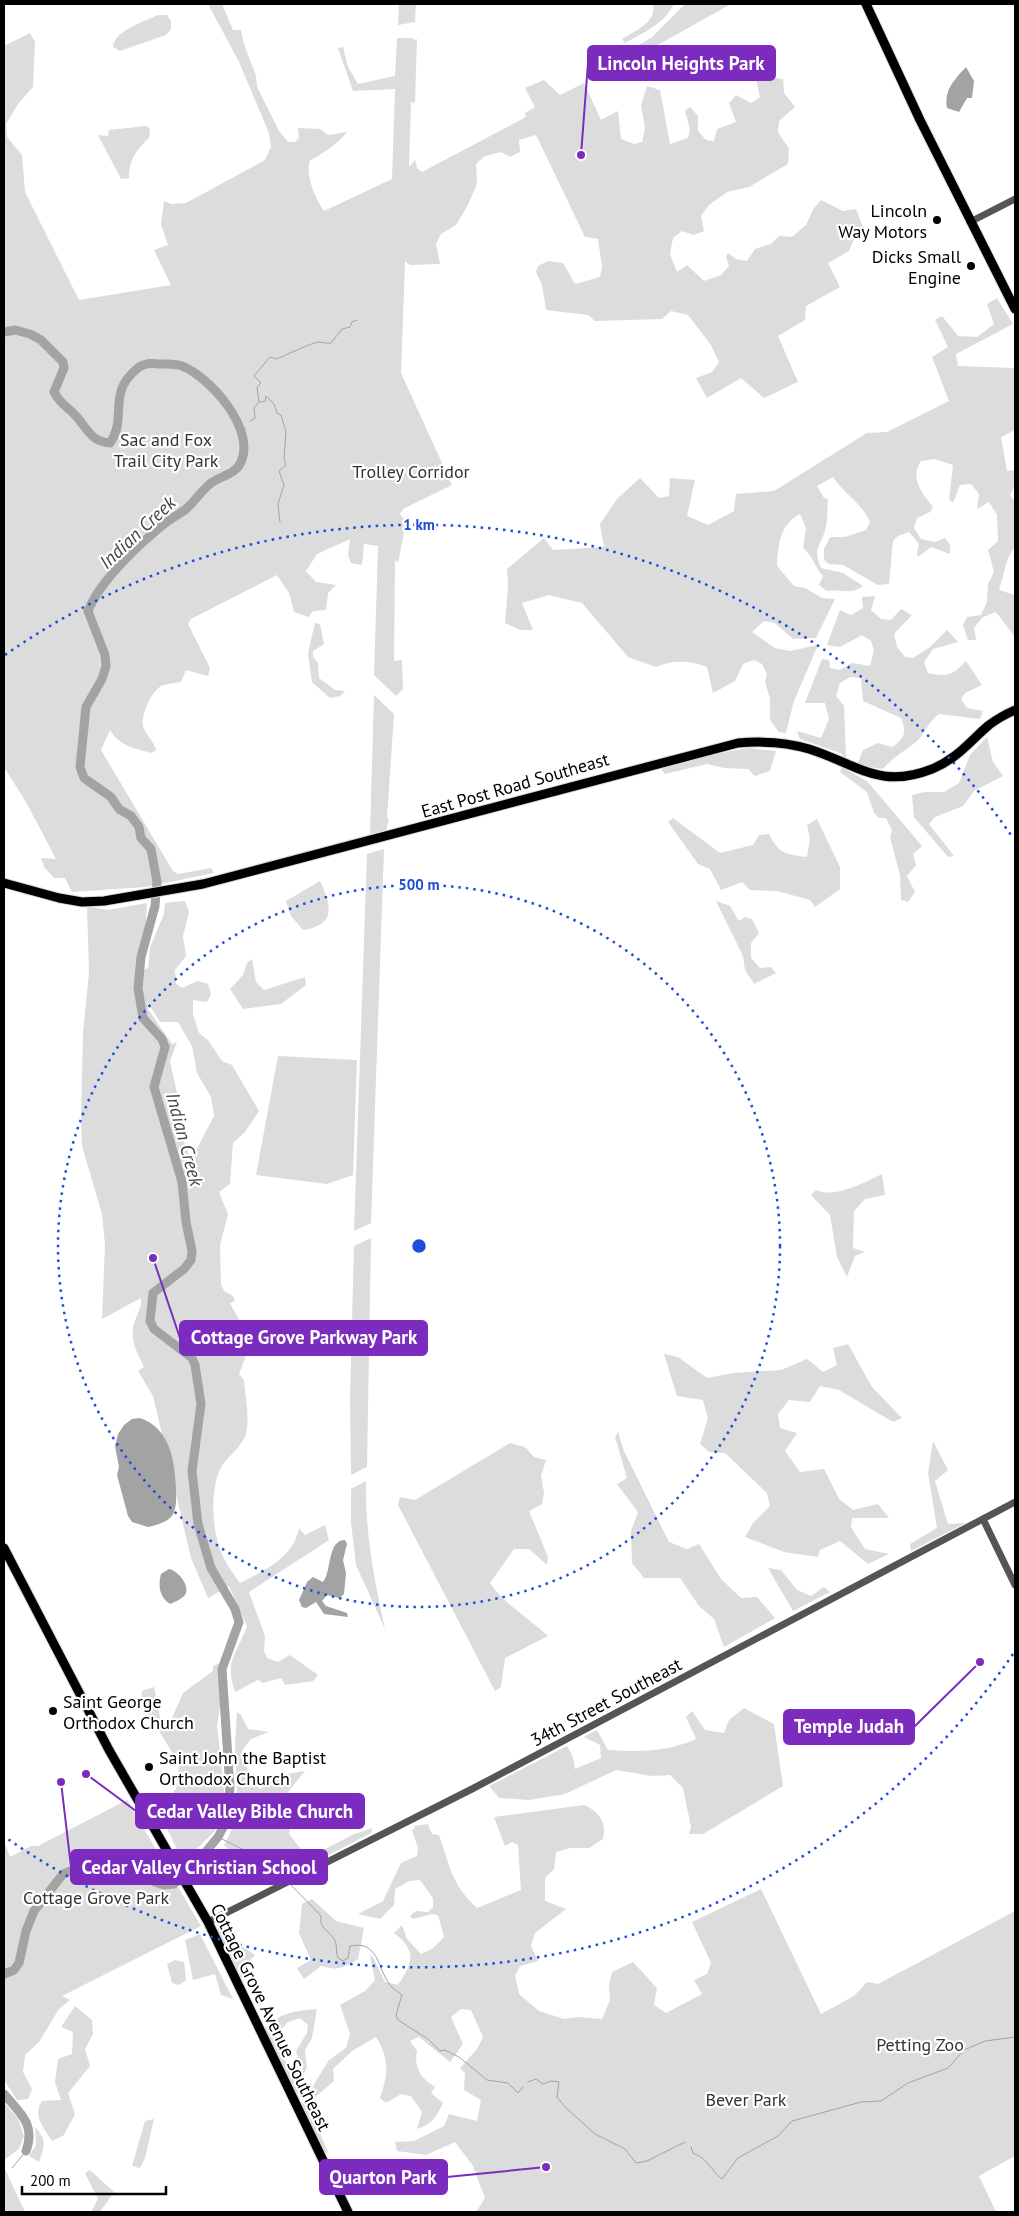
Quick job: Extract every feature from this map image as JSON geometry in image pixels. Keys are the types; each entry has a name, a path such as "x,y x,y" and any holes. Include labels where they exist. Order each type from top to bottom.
{"main road":[{"path":"866,4 970,222 1015,309"},
{"name":"East Post Road Southeast","path":"4,883 59,898 82,902 130,897 216,881 387,838 728,745 758,742 784,743 825,755 872,775 897,778 909,776 933,769 954,758 988,726 1015,710"},
{"name":"Cottage Grove Avenue Southeast","path":"4,1548 109,1750 208,1922 348,2212"}],"street":[{"path":"970,222 1015,199"},
{"name":"34th Street Southeast","path":"208,1922 472,1789 1015,1502"},
{"path":"983,1519 1015,1585"}],"green space":[{"path":"208,4 222,4 233,30 241,30 256,76 257,87 279,131 288,142 295,142 299,138 298,128 320,129 328,135 347,132 330,148 310,160 310,179 317,200 324,211 392,179 395,89 353,91 338,48 343,47 348,67 358,84 395,76 397,38 413,38 413,40 417,39 415,103 411,102 409,167 415,160 417,168 422,172 526,117 525,113 535,107 525,88 544,80 560,95 584,83 601,120 618,111 621,139 634,144 642,142 645,128 641,105 647,86 660,90 670,144 688,138 690,129 685,111 690,107 698,116 698,131 706,140 714,141 717,129 736,122 729,103 736,95 751,103 760,97 755,75 783,79 784,93 795,107 779,121 778,132 789,149 788,164 749,187 727,192 709,205 701,216 704,231 694,235 682,231 673,238 670,254 677,272 687,265 704,281 721,275 729,266 726,257 728,253 736,259 747,261 755,249 771,244 779,236 792,237 806,225 814,208 821,200 843,211 856,209 865,232 853,241 849,251 828,263 840,287 806,306 805,320 778,336 798,382 764,398 741,378 707,398 696,378 712,372 719,362 711,345 688,315 671,311 662,319 595,321 588,315 546,310 542,285 536,272 538,266 548,261 563,263 575,284 600,277 602,267 598,239 585,237 536,135 519,140 520,152 510,157 501,152 485,156 476,164 477,184 468,205 456,225 441,234 436,244 440,264 410,265 405,261 401,373 452,485 403,509 400,514 406,522 398,563 395,560 394,661 402,660 403,689 396,696 374,675 378,546 364,544 362,565 351,563 348,555 350,539 317,554 306,571 316,582 336,585 328,593 326,610 313,611 309,617 294,612 289,593 277,575 191,619 188,624 210,668 208,676 186,670 181,682 161,686 153,694 144,712 143,719 144,729 156,750 152,753 123,743 110,730 101,750 173,871 178,874 211,868 214,873 145,887 72,892 65,878 54,878 44,867 41,858 56,859 26,802 4,767 4,46 30,33 35,42 33,87 18,104 6,124 7,137 22,155 25,192 79,300 171,285 154,250 168,245 161,224 164,201 171,204 186,203 265,160 271,147 269,133 239,62"},
{"path":"399,4 416,4 415,22 398,25"},
{"path":"653,4 674,4 659,22 646,32 625,43 622,39 639,29 652,16"},
{"path":"685,4 731,4 638,56 628,51 651,38"},
{"path":"158,15 167,15 171,21 171,29 166,35 120,51 113,47 115,41 124,31"},
{"path":"146,126 150,129 149,138 134,156 130,166 129,178 121,179 98,135 108,136 109,130"},
{"path":"997,298 1013,324 956,354 958,366 1015,368 1015,430 1001,437 1007,471 1015,470 1015,485 1010,495 1015,502 1015,546 1008,558 999,590 1015,595 1015,637 996,612 983,617 974,628 976,640 968,640 963,625 967,617 981,615 987,602 988,584 994,572 988,550 998,541 997,515 989,502 977,509 979,494 971,484 960,485 953,503 949,499 953,465 934,459 921,461 918,467 917,480 925,497 933,507 930,512 917,518 914,528 921,539 935,542 945,538 950,545 950,554 931,547 918,557 919,544 909,532 898,536 893,541 889,584 878,585 843,565 829,564 824,560 824,549 830,537 845,537 866,530 870,522 858,504 833,477 817,486 824,498 828,499 826,527 819,545 817,557 821,568 843,573 863,586 850,591 827,591 819,585 823,576 803,548 806,528 800,514 793,518 784,529 779,543 777,566 794,586 805,588 822,598 835,599 816,638 793,639 775,623 764,621 752,632 775,648 790,651 818,645 794,701 786,733 779,732 770,720 770,698 765,682 767,674 762,664 754,660 743,664 735,681 713,693 707,667 681,662 668,663 656,667 628,657 582,603 549,595 522,603 533,630 520,630 505,623 508,586 507,569 544,538 553,550 604,547 600,524 617,499 640,478 659,498 669,496 670,478 695,480 687,516 708,525 734,511 736,494 774,491 867,433 887,432 949,401 932,357 948,347 935,320 942,316 958,336 977,337 994,324 987,304"},
{"path":"875,596 871,610 881,619 891,620 901,609 912,615 894,634 897,647 905,657 913,658 930,647 947,630 958,642 933,649 924,662 928,673 949,674 957,670 966,661 982,685 965,693 961,699 967,708 983,711 980,719 939,714 917,741 883,769 857,765 863,750 878,743 892,747 904,735 904,728 901,718 863,701 861,678 850,677 840,683 836,696 844,706 846,758 840,753 800,739 797,731 821,738 829,719 825,703 805,703 822,659 829,660 830,668 840,670 852,663 870,666 874,650 871,641 862,635 840,647 827,645 840,610 851,615 863,608 862,597"},
{"path":"315,623 320,624 324,644 313,651 313,657 318,663 319,678 335,690 345,691 340,696 330,698 312,682 308,653"},
{"path":"374,695 394,714 387,817 389,820 386,831 370,834"},
{"path":"987,737 993,762 1003,776 974,791 963,806 935,817 929,824 954,856 948,857 914,817 912,795 925,792 944,792 959,783 970,755"},
{"path":"748,748 776,751 770,771 755,776 748,769 724,768 707,764 665,774 661,769 705,756"},
{"path":"842,767 867,781 922,846 913,854 916,865 907,876 915,892 908,902 901,900 900,875 890,837 892,830 886,818 879,818 874,813 867,792 840,772"},
{"path":"673,818 720,853 753,845 759,835 769,834 776,846 784,852 807,857 810,839 807,825 817,819 840,867 840,889 815,907 810,900 777,891 750,890 742,882 721,890 710,869 698,864 668,822"},
{"path":"384,849 371,1223 354,1231 367,854"},
{"path":"320,881 329,906 326,919 321,924 303,930 291,916 286,901"},
{"path":"185,901 189,912 183,936 186,956 175,970 176,984 182,988 198,981 208,984 211,994 207,1002 193,1000 193,1014 199,1033 208,1040 222,1061 232,1065 259,1111 245,1132 233,1143 230,1184 219,1192 228,1214 220,1245 221,1284 224,1291 233,1296 235,1301 230,1303 251,1342 239,1374 244,1380 247,1414 246,1434 239,1446 223,1464 214,1492 214,1524 218,1543 224,1559 240,1583 277,1562 291,1547 299,1528 305,1535 325,1525 329,1540 249,1592 265,1636 264,1651 267,1658 278,1662 290,1655 318,1675 313,1681 285,1685 281,1678 263,1683 258,1680 235,1692 231,1664 247,1626 229,1586 208,1598 191,1558 153,1396 138,1371 144,1367 133,1339 133,1328 141,1298 102,1319 105,1245 102,1214 82,1146 83,1034 89,972 87,906 108,910 147,903 143,970 148,968 150,947 164,914 165,903","holes":["148,1003 160,1022 178,1022 192,1046 197,1073 211,1097 214,1116 191,1160 174,1116 179,1102 170,1061 177,1042 172,1044 148,1009"]},
{"path":"716,901 730,906 739,921 745,917 752,919 759,933 751,943 751,958 760,968 771,967 776,973 754,984 745,970 743,956"},
{"path":"252,959 256,982 264,990 305,977 306,985 281,1004 243,1009 230,989 243,975 247,963"},
{"path":"278,1056 357,1060 353,1175 327,1184 256,1175"},
{"path":"882,1174 885,1195 865,1199 854,1211 853,1248 865,1252 855,1256 847,1277 837,1257 830,1215 811,1195 816,1190 824,1192 841,1191"},
{"path":"371,1238 367,1467 351,1475 350,1399 354,1246"},
{"path":"848,1344 872,1387 902,1418 893,1422 839,1390 820,1386 810,1402 789,1400 778,1414 780,1428 797,1433 785,1451 800,1472 824,1469 839,1499 853,1510 878,1504 889,1518 852,1518 851,1527 865,1549 889,1554 868,1564 840,1541 820,1550 818,1557 784,1552 745,1537 753,1523 770,1506 767,1493 725,1453 709,1452 700,1444 708,1418 703,1400 677,1396 664,1354 678,1357 707,1378 734,1373 781,1370 807,1359 823,1372 837,1365 833,1348"},
{"path":"618,1432 624,1451 669,1542 687,1549 699,1544 721,1579 741,1598 757,1597 775,1618 724,1647 714,1619 699,1606 680,1578 644,1578 632,1563 631,1531 638,1512 617,1484 627,1478 615,1437"},
{"path":"933,1441 948,1470 935,1481 948,1524 966,1523 911,1551 910,1544 937,1528 928,1473"},
{"path":"510,1443 525,1447 534,1457 546,1460 541,1476 544,1493 542,1504 529,1511 548,1557 547,1565 529,1549 514,1549 490,1583 510,1605 548,1636 505,1658 501,1687 495,1691 398,1505 400,1497 415,1500"},
{"path":"366,1481 367,1519 371,1556 385,1629 356,1565 351,1523 351,1489"},
{"path":"768,1568 781,1570 797,1590 811,1596 824,1587 830,1592 793,1611"},
{"path":"228,1660 217,1725 225,1799 215,1831 183,1862 159,1811 176,1789 179,1764 141,1701 142,1691 154,1687 161,1722 168,1727 183,1693 213,1671 213,1666"},
{"path":"744,1708 774,1724 783,1786 703,1834 689,1834 691,1827 683,1788 670,1775 652,1776 616,1770 565,1794 529,1800 499,1798 489,1786 567,1746 573,1757 575,1769 601,1758 600,1745 584,1737 597,1730 608,1750 641,1751 663,1749 696,1739 686,1717 692,1711 705,1730 724,1733 729,1720"},
{"path":"237,1712 241,1715 248,1729 269,1732 251,1739 242,1751 251,1780 260,1789 286,1774 305,1771 279,1803 290,1828 289,1834 308,1858 352,1835 372,1828 371,1833 294,1873 274,1866 250,1872 224,1845 234,1823 236,1812 235,1750"},
{"name":"Cottage Grove Park","path":"127,1800 201,1926 62,1996 70,2000 59,2009 39,2042 25,2055 23,2072 32,2089 28,2099 17,2100 4,2080 4,1841 10,1857 31,1846 38,1846"},
{"name":"Bever Park","path":"584,1805 601,1818 604,1828 603,1839 589,1848 570,1848 556,1852 554,1869 545,1878 545,1901 566,1909 535,1933 531,1946 538,1961 520,1966 515,1976 519,1994 539,2011 564,2019 577,2017 602,2019 610,2000 609,1984 612,1972 633,1962 657,1988 654,2005 666,2013 702,1994 694,1980 707,1974 711,1963 692,1922 761,1889 821,2014 854,1996 867,1982 878,1984 1015,1911 1015,2156 979,2176 996,2212 476,2212 485,2198 473,2166 455,2142 426,2155 397,2151 395,2142 414,2141 444,2126 449,2114 477,2121 481,2100 464,2090 465,2073 460,2068 477,2049 483,2037 471,2010 461,2009 451,2017 463,2044 450,2062 419,2037 410,2041 417,2051 416,2063 419,2072 425,2080 435,2087 431,2093 443,2103 433,2119 417,2129 422,2112 411,2096 401,2094 386,2103 380,2098 385,2082 386,2060 376,2037 352,2051 333,2069 334,2081 307,2104 329,2154 322,2150 300,2107 329,2060 346,2048 350,2034 340,2005 365,1991 375,1980 370,1955 373,1957 385,1982 398,1985 407,1971 410,1958 407,1946 394,1933 402,1925 407,1939 421,1954 432,1949 444,1937 438,1915 432,1914 413,1919 410,1916 416,1911 428,1912 433,1907 433,1898 420,1880 409,1881 395,1889 394,1905 380,1919 358,1914 383,1901 401,1863 417,1856 418,1848 412,1830 415,1829 414,1826 428,1824 432,1834 439,1835 456,1883 477,1908 521,1890 518,1845 512,1842 505,1846 494,1817"},
{"path":"312,1899 336,1921 364,1928 358,1959 340,1968 321,1966 304,1979 297,1968 311,1960 299,1933 302,1904"},
{"path":"225,1926 229,1938 255,1955 247,1964 249,1970 242,1979 217,1930"},
{"path":"200,1934 233,1999 221,1995 215,1974 193,1980 185,1940"},
{"path":"175,1960 184,1962 186,1980 179,1985 172,1983 167,1964"},
{"path":"75,2006 92,2020 93,2034 85,2049 90,2066 68,2093 75,2114 64,2135 52,2141 40,2121 38,2111 42,2101 61,2100 55,2082 58,2059 72,2054 73,2032 61,2027"},
{"path":"317,2009 312,2038 305,2050 307,2067 304,2074 296,2051 307,2033 308,2025 300,2018 288,2022 274,2037 300,2089 295,2097 265,2029 270,2023 288,2013"},
{"path":"4,2103 18,2118 24,2136 19,2149 4,2160"},
{"path":"154,2119 145,2158 140,2168 132,2166 145,2121"},
{"path":"35,2127 42,2136 44,2143 39,2162 29,2156 36,2145"},
{"path":"4,2167 25,2212 4,2212"},
{"path":"90,2170 114,2192 100,2212 91,2212 98,2199 85,2173"}],"shaded area":[{"path":"966,67 974,81 972,98 967,98 959,112 947,108 946,102 954,81"},
{"path":"140,1418 158,1429 164,1437 172,1457 176,1489 175,1510 172,1516 164,1522 148,1527 132,1522 128,1516 117,1475 119,1467 115,1446 118,1434 124,1425 132,1419"},
{"path":"345,1540 347,1544 343,1560 346,1573 344,1594 339,1598 327,1595 322,1601 326,1606 347,1613 348,1617 324,1614 316,1602 306,1608 302,1607 299,1600 307,1582 313,1577 323,1582 335,1545 339,1541"},
{"path":"169,1569 176,1572 186,1587 185,1595 170,1604 164,1598 160,1586 161,1574"}],"waterway":[{"path":"250,421 255,418 254,408 259,402 257,387 261,383 254,376 270,357 277,359 318,342 331,343 342,329 350,327 352,322 357,320"},
{"name":"Indian Creek","path":"4,332 15,330 30,334 41,340 63,362 64,368 54,392 90,434 98,440 110,443 115,434 120,396 128,377 145,364 174,364 193,372 205,381 228,406 242,435 244,449 239,466 211,483 185,510 170,519 146,539 112,574 94,599 88,611 105,655 106,666 102,679 86,707 80,767 84,778 111,797 119,809 131,816 139,827 141,838 151,849 157,882 155,906 141,957 138,988 143,1018 162,1039 165,1047 154,1087 182,1182 186,1222 192,1251 191,1260 184,1269 153,1293 150,1321 154,1329 192,1358 195,1365 201,1404 192,1471 198,1524 211,1568 235,1609 239,1622 222,1669 230,1788 226,1822 218,1837 189,1872 174,1884 164,1885 124,1871 89,1864 63,1874 34,1911 26,1931 19,1963 14,1970 4,1974"},
{"path":"260,402 265,401 266,396 274,404 277,413 281,415 286,432 284,459 286,465 279,471 284,485 278,504 280,522"},
{"name":"Indian Creek","path":"239,428 246,429"},
{"path":"218,1837 244,1850 246,1864 273,1862 281,1868 280,1872 287,1878"},
{"path":"290,1884 321,1916 321,1923 335,1941 338,1958 343,1961 348,1958 350,1946 360,1945 372,1951 390,1985 402,1995 396,2015 398,2020 428,2039 440,2051 445,2050 459,2057 487,2080 508,2083 518,2093 523,2087"},
{"path":"691,2147 693,2153 703,2159 722,2179 738,2158 778,2136 792,2121 861,2102 881,2101 908,2083 948,2068 964,2050 985,2041 1015,2037"},
{"path":"528,2082 536,2079 543,2084 551,2081 559,2082 557,2097 566,2108 595,2134 625,2149 636,2163 647,2161 685,2142"},
{"name":"Indian Creek","path":"4,2094 21,2113 28,2126 29,2142 26,2151"},
{"name":"Indian Creek","path":"12,2168 26,2151"}],"place":[{"name":"Lincoln Heights Park","path":"581,155"},
{"name":"Lincoln Way Motors","path":"937,220"},
{"name":"Dicks Small Engine","path":"971,266"},
{"name":"Cottage Grove Parkway Park","path":"153,1258"},
{"name":"Temple Judah","path":"980,1662"},
{"name":"Saint George Orthodox Church","path":"53,1711"},
{"name":"Saint John the Baptist Orthodox Church","path":"149,1767"},
{"name":"Cedar Valley Bible Church","path":"86,1774"},
{"name":"Cedar Valley Christian School","path":"61,1782"},
{"name":"Quarton Park","path":"546,2167"}],"park label":[{"name":"Sac and Fox Trail City Park","path":"166,449"},
{"name":"Trolley Corridor","path":"411,471"},
{"name":"Petting Zoo","path":"920,2044"}]}
